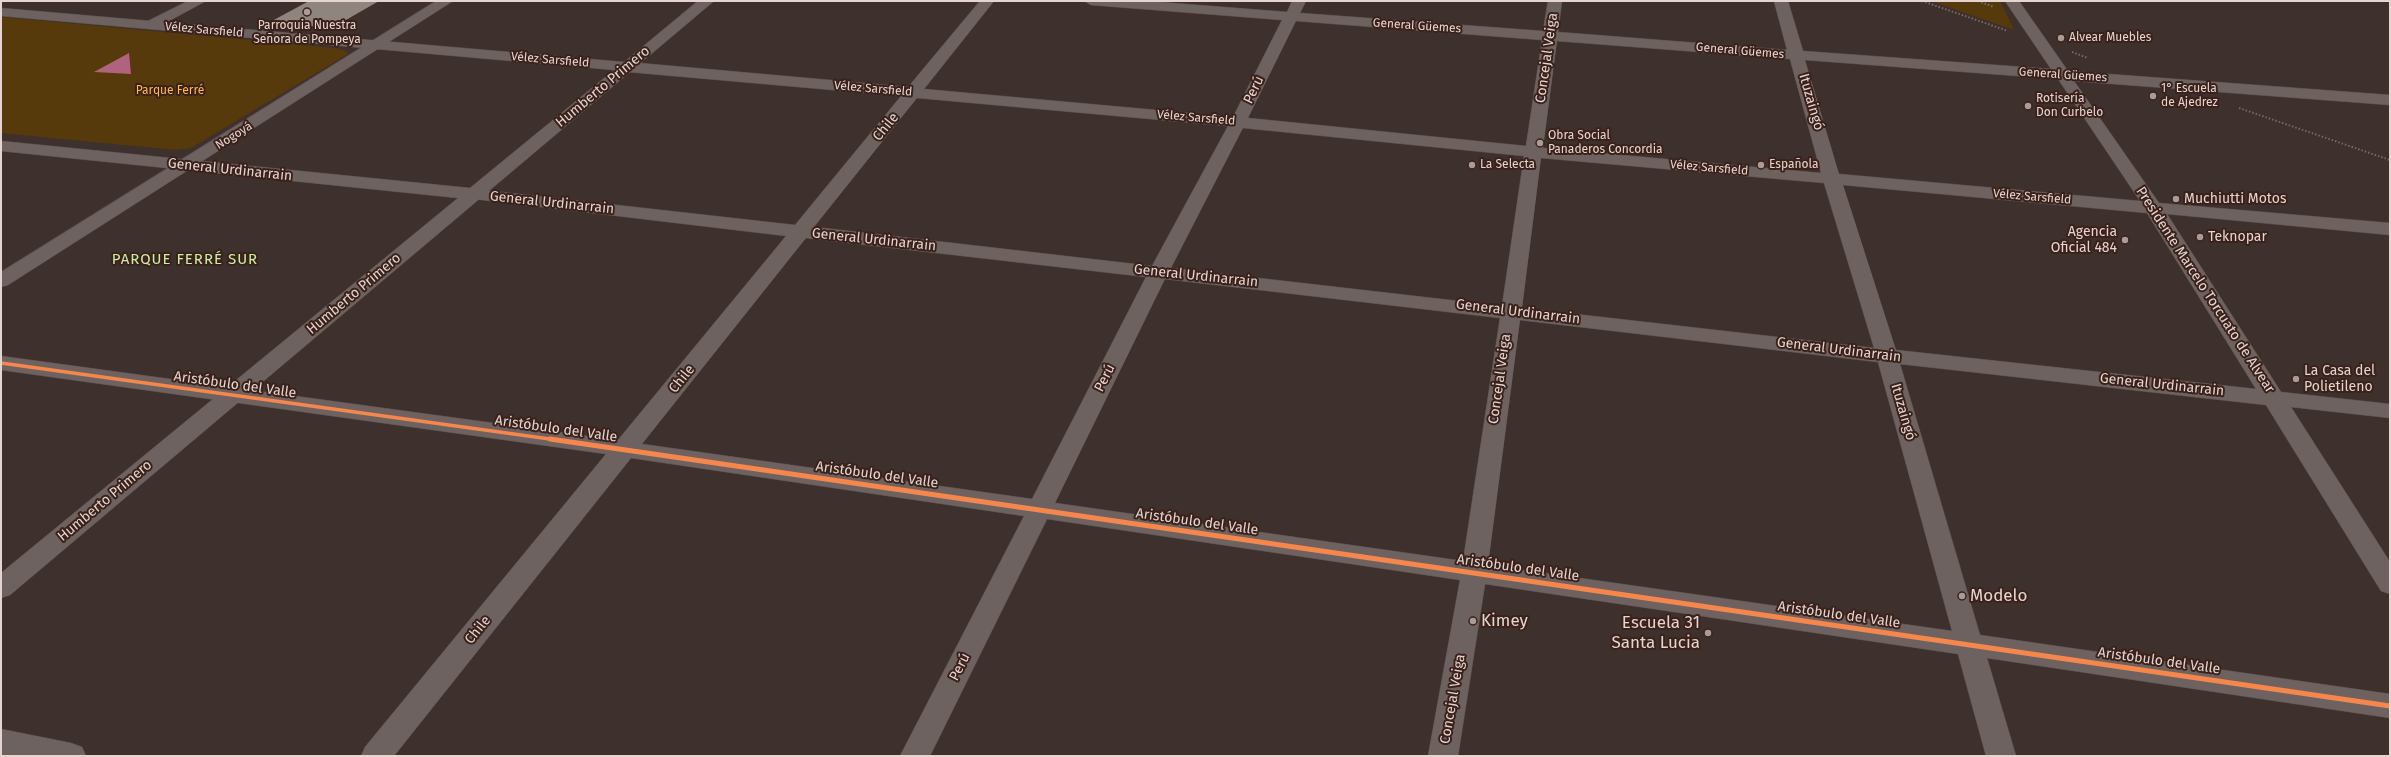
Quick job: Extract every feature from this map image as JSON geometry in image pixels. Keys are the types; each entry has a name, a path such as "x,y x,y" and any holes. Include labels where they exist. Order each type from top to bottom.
{"street":[{"path":"151,25 199,1"},
{"name":"Nogoyá","path":"1,281 187,166 446,1"},
{"name":"Humberto Primero","path":"1,588 707,1"},
{"name":"Chile","path":"376,756 987,1"},
{"name":"General Güemes","path":"1090,1 2390,100"},
{"name":"Perú","path":"915,756 1159,272 1238,122 1299,1"},
{"name":"Concejal Veiga","path":"1443,756 1474,573 1555,1"},
{"name":"Ituzaingó","path":"1781,1 1798,56 1832,180 1887,356 1971,645 2001,756"},
{"name":"Presidente Marcelo Torcuato de Alvear","path":"2012,1 2061,75 2153,207 2390,584"},
{"name":"Vélez Sarsfield","path":"1,12 1238,122 1832,180 2390,229"},
{"name":"General Urdinarrain","path":"1,146 474,194 1510,311 1887,356 2390,411"},
{"name":"Aristóbulo del Valle","path":"1,363 625,449 2390,706"},
{"path":"1,742 71,756"}],"path":[{"path":"1922,1 2040,42"},
{"path":"1927,3 1931,1"}],"green space":[{"path":"1931,1 2000,1 2014,30"},
{"name":"Parque Ferré","path":"1,17 336,48 346,51 348,54 191,148 176,150 1,133"}],"shaded area":[{"path":"129,53 131,74 94,72"}],"building":[{"path":"309,1 379,1 332,28 270,22"}],"cycle path":[{"path":"1,363 625,449 2390,706"}],"place":[{"name":"Parroquia Nuestra Señora de Pompeya","path":"307,12"},
{"name":"Alvear Muebles","path":"2061,38"},
{"name":"1° Escuela de Ajedrez","path":"2153,96"},
{"name":"Rotisería Don Curbelo","path":"2028,106"},
{"name":"Obra Social Panaderos Concordia","path":"1540,143"},
{"name":"La Selecta","path":"1472,165"},
{"name":"Española","path":"1761,165"},
{"name":"Muchiutti Motos","path":"2176,199"},
{"name":"Teknopar","path":"2200,237"},
{"name":"Agencia Oficial 484","path":"2125,240"},
{"name":"La Casa del Polietileno","path":"2296,379"},
{"name":"Modelo","path":"1962,596"},
{"name":"Kimey","path":"1473,621"},
{"name":"Escuela 31 Santa Lucia","path":"1708,633"}],"district":[{"name":"PARQUE FERRÉ SUR","path":"185,260"}]}
